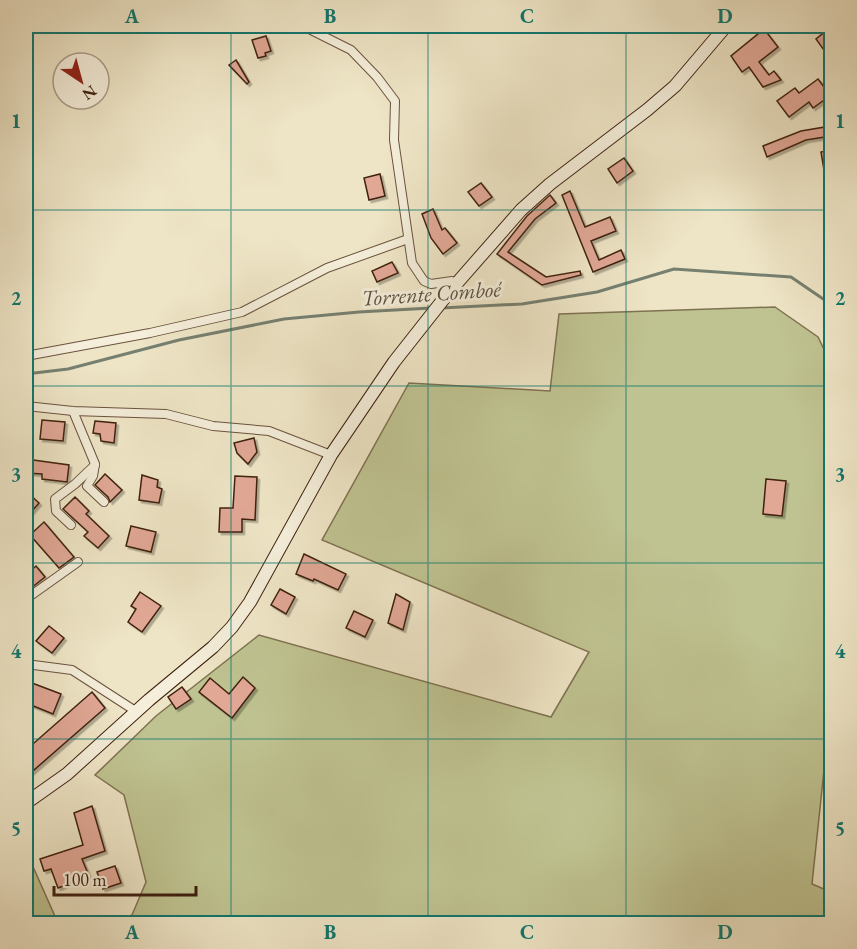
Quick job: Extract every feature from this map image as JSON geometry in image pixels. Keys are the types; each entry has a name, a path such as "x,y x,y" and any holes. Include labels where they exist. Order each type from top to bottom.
{"main road":[{"path":"26,803 67,774 213,647 232,627 250,602 331,455 394,362 453,288 521,210 550,183 675,86 726,26"}],"street":[{"path":"307,26 351,50 377,77 395,101 394,140 412,263 424,281 431,284 452,281 453,288"},
{"path":"26,356 150,333 242,312 327,267 408,239"},
{"path":"26,406 74,411 166,414 213,426 269,431 331,455"},
{"path":"74,411 95,464 93,476 87,486 104,502"},
{"path":"71,525 56,511 55,499 75,484 95,464"},
{"path":"26,599 78,562"},
{"path":"26,664 72,670 137,712"}],"green space":[{"path":"775,307 818,337 832,366 832,694 812,884 831,892 831,923 111,923 132,915 146,882 124,795 95,775 156,716 259,635 551,717 589,652 322,540 409,383 550,391 559,314"},
{"path":"26,851 58,923 26,923"}],"building":[{"path":"831,27 831,60 816,39"},
{"path":"764,29 778,47 759,62 769,75 774,71 781,80 763,87 749,67 742,72 731,56"},
{"path":"266,36 271,51 265,53 266,56 258,58 252,40"},
{"path":"236,60 249,82 247,84 229,65"},
{"path":"818,79 824,87 831,82 831,95 813,108 809,102 789,117 777,101 795,88 799,93"},
{"path":"831,126 831,136 806,140 767,157 763,146 801,131"},
{"path":"831,150 831,169 824,170 821,152"},
{"path":"624,158 633,171 617,183 608,169"},
{"path":"380,174 385,196 369,200 364,178"},
{"path":"481,183 492,197 479,206 468,192"},
{"path":"570,191 585,227 610,217 616,231 591,241 599,260 621,250 625,259 593,272 562,195"},
{"path":"550,195 556,203 535,219 508,252 546,277 580,271 581,275 542,285 497,254 527,216"},
{"path":"433,209 442,230 445,228 457,243 443,254 431,238 422,214"},
{"path":"392,262 398,273 377,282 372,271"},
{"path":"42,420 65,422 63,441 40,439"},
{"path":"95,421 116,423 114,443 101,441 100,434 93,433"},
{"path":"254,438 257,452 248,464 237,453 234,443"},
{"path":"26,459 69,465 67,482 42,479 42,474 26,473"},
{"path":"105,474 122,490 110,502 108,497 95,485"},
{"path":"142,475 158,480 157,487 162,489 159,503 139,500"},
{"path":"235,476 257,477 255,520 242,519 242,532 219,532 220,508 233,508"},
{"path":"766,479 786,481 782,516 763,514"},
{"path":"26,491 39,503 26,518"},
{"path":"75,497 89,511 86,514 109,536 98,548 84,536 88,532 63,509"},
{"path":"44,522 74,557 59,568 30,535"},
{"path":"131,526 156,532 151,552 126,546"},
{"path":"304,554 346,574 338,590 296,574"},
{"path":"36,566 45,577 26,592 26,575"},
{"path":"280,589 295,597 286,614 271,605"},
{"path":"140,592 161,606 142,632 128,622 136,609 131,606"},
{"path":"396,594 410,602 403,630 388,623"},
{"path":"354,611 373,620 365,637 346,628"},
{"path":"49,626 64,638 52,653 36,641"},
{"path":"243,677 255,688 232,718 199,692 210,678 229,694"},
{"path":"32,683 61,694 53,714 26,703"},
{"path":"182,687 191,699 176,709 168,697"},
{"path":"92,692 105,708 26,777 26,750"},
{"path":"92,806 105,851 82,859 89,876 58,888 51,869 44,871 40,859 83,845 74,813"},
{"path":"115,866 121,883 103,889 97,872"}],"waterway":[{"name":"Torrente Comboé","path":"441,308 522,304 597,292 674,269 791,277 832,305"},
{"name":"Torrente Comboé","path":"26,374 68,369 179,340 284,319 431,308"}]}
